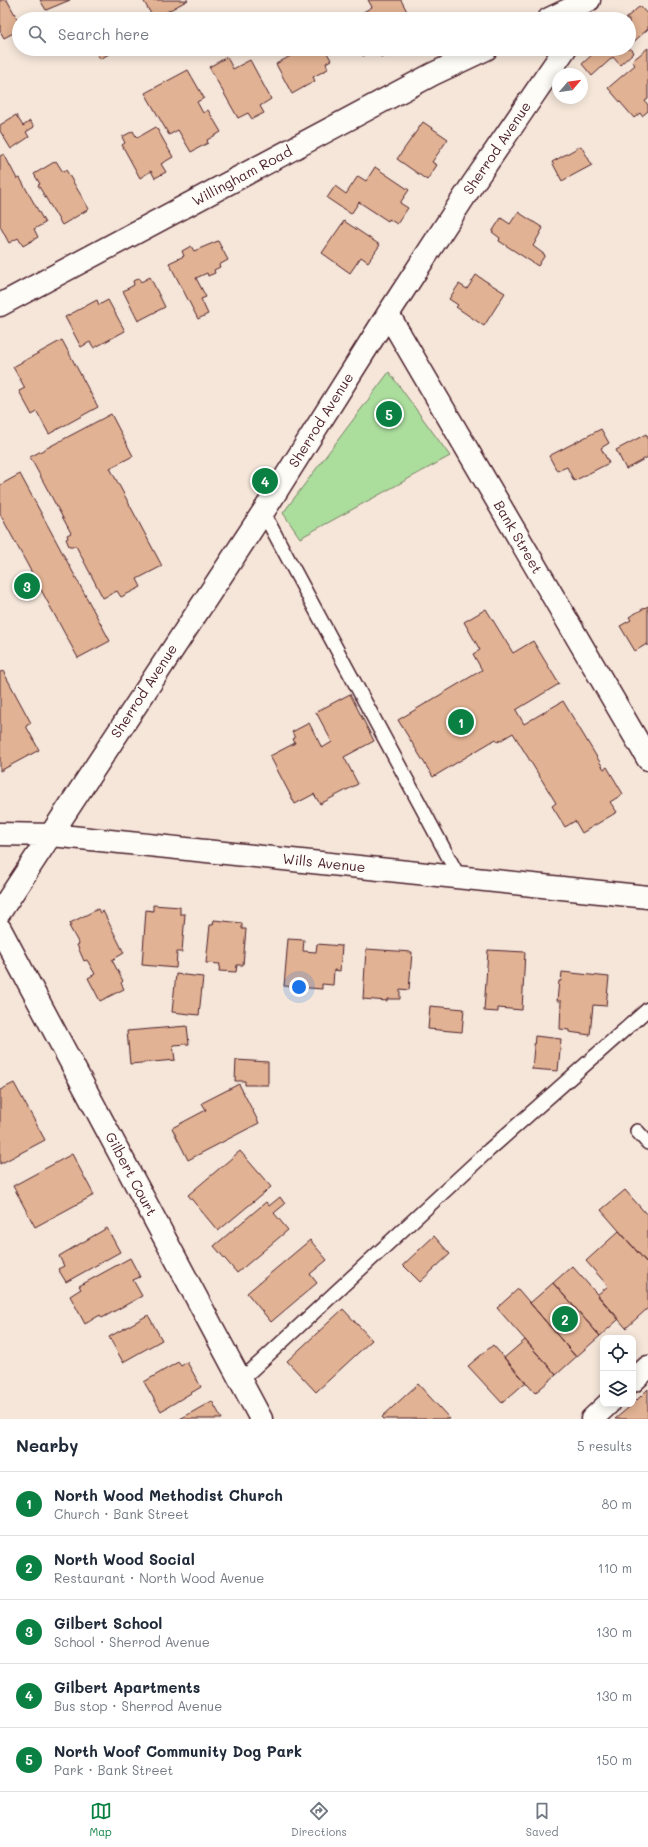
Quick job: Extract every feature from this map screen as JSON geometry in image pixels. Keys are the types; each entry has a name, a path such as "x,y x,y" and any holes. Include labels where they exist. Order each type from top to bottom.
{"street":[{"path":"564,12 589,0"},
{"path":"590,12 598,0"},
{"name":"Willingham Road","path":"0,305 433,74 471,56"},
{"name":"Sherrod Avenue","path":"0,912 263,512 388,314 472,185 560,56"},
{"name":"Bank Street","path":"388,314 648,759"},
{"name":"Wills Avenue","path":"0,834 52,835 648,897"},
{"name":"Gilbert Court","path":"0,929 261,1419"},
{"path":"636,1378 648,1367"},
{"path":"592,1419 605,1407"}],"lane":[{"path":"263,512 459,877"},
{"path":"241,1380 489,1150 648,1010"},
{"path":"637,1131 648,1143"}],"green space":[{"path":"389,372 450,456 300,538 283,513"}],"building":[{"path":"0,0 7,0 14,12 12,12 12,34 4,38 0,31"},
{"path":"40,0 70,0 46,10"},
{"path":"143,0 188,0 167,12 150,12"},
{"path":"368,0 401,0 407,12 363,12 372,7"},
{"path":"640,6 648,15 648,29 636,40 636,12 633,12"},
{"path":"648,48 648,99 645,101 648,105 648,111 642,116 640,113 634,118 608,88 635,65 632,61"},
{"path":"98,56 105,56 100,59"},
{"path":"290,56 329,56 331,60 326,63 328,69 313,77 315,81 292,94 276,64"},
{"path":"591,56 630,56 620,65 613,57 592,76 588,71 588,68 585,68 582,64"},
{"path":"227,57 233,69 250,60 271,99 260,106 264,113 252,119 248,113 238,118 209,67"},
{"path":"188,70 204,98 197,102 203,113 208,110 221,132 207,140 208,143 191,152 178,130 169,135 145,93"},
{"path":"16,115 23,126 30,121 34,127 26,132 29,137 11,149 0,131 0,125"},
{"path":"423,122 448,139 432,162 437,165 427,180 397,159"},
{"path":"156,127 173,157 161,164 166,172 155,178 151,171 140,178 122,145 125,143 122,137 133,131 137,138"},
{"path":"581,146 592,165 562,181 552,162"},
{"path":"4,154 17,179 20,178 45,223 34,229 38,237 23,246 18,238 9,243 0,226 0,156"},
{"path":"56,161 63,172 66,170 89,209 62,225 38,185 40,184 34,174"},
{"path":"375,167 409,190 400,203 408,208 397,224 389,219 388,221 359,202 351,214 327,198 335,186 346,194 358,176 366,181"},
{"path":"518,212 543,228 533,246 545,255 538,266 499,241 500,238 492,232 501,218 510,224"},
{"path":"344,221 380,245 368,262 361,257 350,273 322,253"},
{"path":"218,241 228,260 214,270 215,273 208,276 207,273 196,278 206,297 201,299 208,314 198,319 169,263 184,256 182,251 191,246 194,251"},
{"path":"476,275 505,293 484,326 456,307 458,305 449,299 459,284 467,289"},
{"path":"150,277 165,307 138,321 123,291 134,285 133,281 139,278 141,282"},
{"path":"97,300 99,305 108,300 125,331 94,348 90,342 81,347 65,317"},
{"path":"62,340 98,407 49,434 37,412 32,415 19,391 25,388 13,367"},
{"path":"111,414 133,456 110,468 162,566 137,579 141,587 121,597 117,591 103,598 76,546 69,546 66,539 68,538 67,535 71,533 30,457"},
{"path":"601,429 609,443 601,448 609,463 574,481 567,467 557,471 549,456"},
{"path":"646,434 648,438 648,457 626,469 616,450"},
{"path":"20,474 110,641 78,658 0,514 0,485"},
{"path":"648,606 648,646 647,644 635,651 620,626 631,620 629,617"},
{"path":"486,609 513,653 533,641 559,684 516,710 524,724 563,701 604,769 607,767 623,794 610,802 617,812 582,833 575,821 565,827 552,806 556,803 513,733 498,742 496,739 433,777 398,720 482,670 473,654 480,650 464,622"},
{"path":"3,671 31,723 26,726 39,750 0,771 0,672"},
{"path":"350,694 374,741 344,757 358,784 320,804 314,794 295,804 270,756 295,743 293,739 295,738 292,732 309,723 322,748 332,742 316,712"},
{"path":"153,905 180,907 180,914 185,914 182,952 177,952 176,968 142,965 146,910 153,911"},
{"path":"98,909 100,913 103,911 124,953 112,960 123,981 121,983 124,989 100,1001 88,978 95,974 87,960 84,961 77,945 79,944 69,926 71,926 70,923"},
{"path":"214,920 242,923 242,929 246,929 243,965 237,965 236,972 219,971 220,964 206,963 210,925 213,925"},
{"path":"288,939 304,940 303,951 316,952 317,944 342,946 340,971 334,970 333,985 322,984 322,989 284,986"},
{"path":"366,949 412,952 409,990 400,989 400,999 387,999 387,1001 363,999"},
{"path":"488,950 525,952 522,1010 498,1008 498,1012 484,1011"},
{"path":"562,972 609,977 606,1006 593,1005 590,1035 560,1029 561,1001 557,1001 559,981 561,981"},
{"path":"176,974 203,977 199,1015 172,1012"},
{"path":"430,1006 464,1009 462,1032 428,1029"},
{"path":"187,1026 189,1044 173,1045 175,1060 130,1064 127,1031"},
{"path":"535,1036 561,1039 558,1071 532,1069"},
{"path":"236,1060 268,1062 268,1085 245,1085 245,1081 235,1081"},
{"path":"14,1083 45,1140 0,1164 0,1090"},
{"path":"239,1084 259,1123 188,1160 172,1128 206,1110 202,1103"},
{"path":"240,1151 271,1187 218,1231 188,1195"},
{"path":"72,1154 94,1195 35,1227 13,1186"},
{"path":"625,1190 648,1216 648,1264 601,1210"},
{"path":"280,1197 285,1204 274,1213 288,1230 237,1273 214,1246 266,1202 269,1206"},
{"path":"107,1228 120,1252 66,1282 58,1269 64,1266 59,1256"},
{"path":"619,1231 648,1264 648,1308 626,1328 597,1295 608,1286 586,1261"},
{"path":"434,1236 450,1254 420,1282 403,1265"},
{"path":"310,1240 327,1260 310,1274 317,1283 271,1322 247,1293"},
{"path":"130,1258 140,1277 133,1280 142,1296 102,1318 100,1315 85,1324 70,1296 81,1289 79,1286"},
{"path":"572,1266 619,1319 600,1336 553,1283"},
{"path":"553,1283 600,1336 576,1357 530,1303"},
{"path":"518,1289 576,1357 556,1375 497,1308"},
{"path":"343,1309 372,1340 316,1392 287,1361"},
{"path":"148,1315 162,1340 123,1362 109,1337"},
{"path":"525,1340 556,1375 535,1393 504,1358"},
{"path":"493,1345 526,1382 502,1403 468,1366"},
{"path":"178,1362 181,1366 187,1362 201,1387 161,1411 144,1382"},
{"path":"418,1384 450,1419 384,1419 382,1417"},
{"path":"648,1389 648,1419 615,1419 629,1407 636,1407 636,1401"},
{"path":"212,1401 222,1419 180,1419"}],"place":[{"name":"North Woof Community Dog Park","path":"389,414"},
{"name":"Gilbert Apartments","path":"265,481"},
{"name":"Gilbert School","path":"27,586"},
{"name":"North Wood Methodist Church","path":"461,722"},
{"name":"North Wood Social","path":"565,1319"}]}
